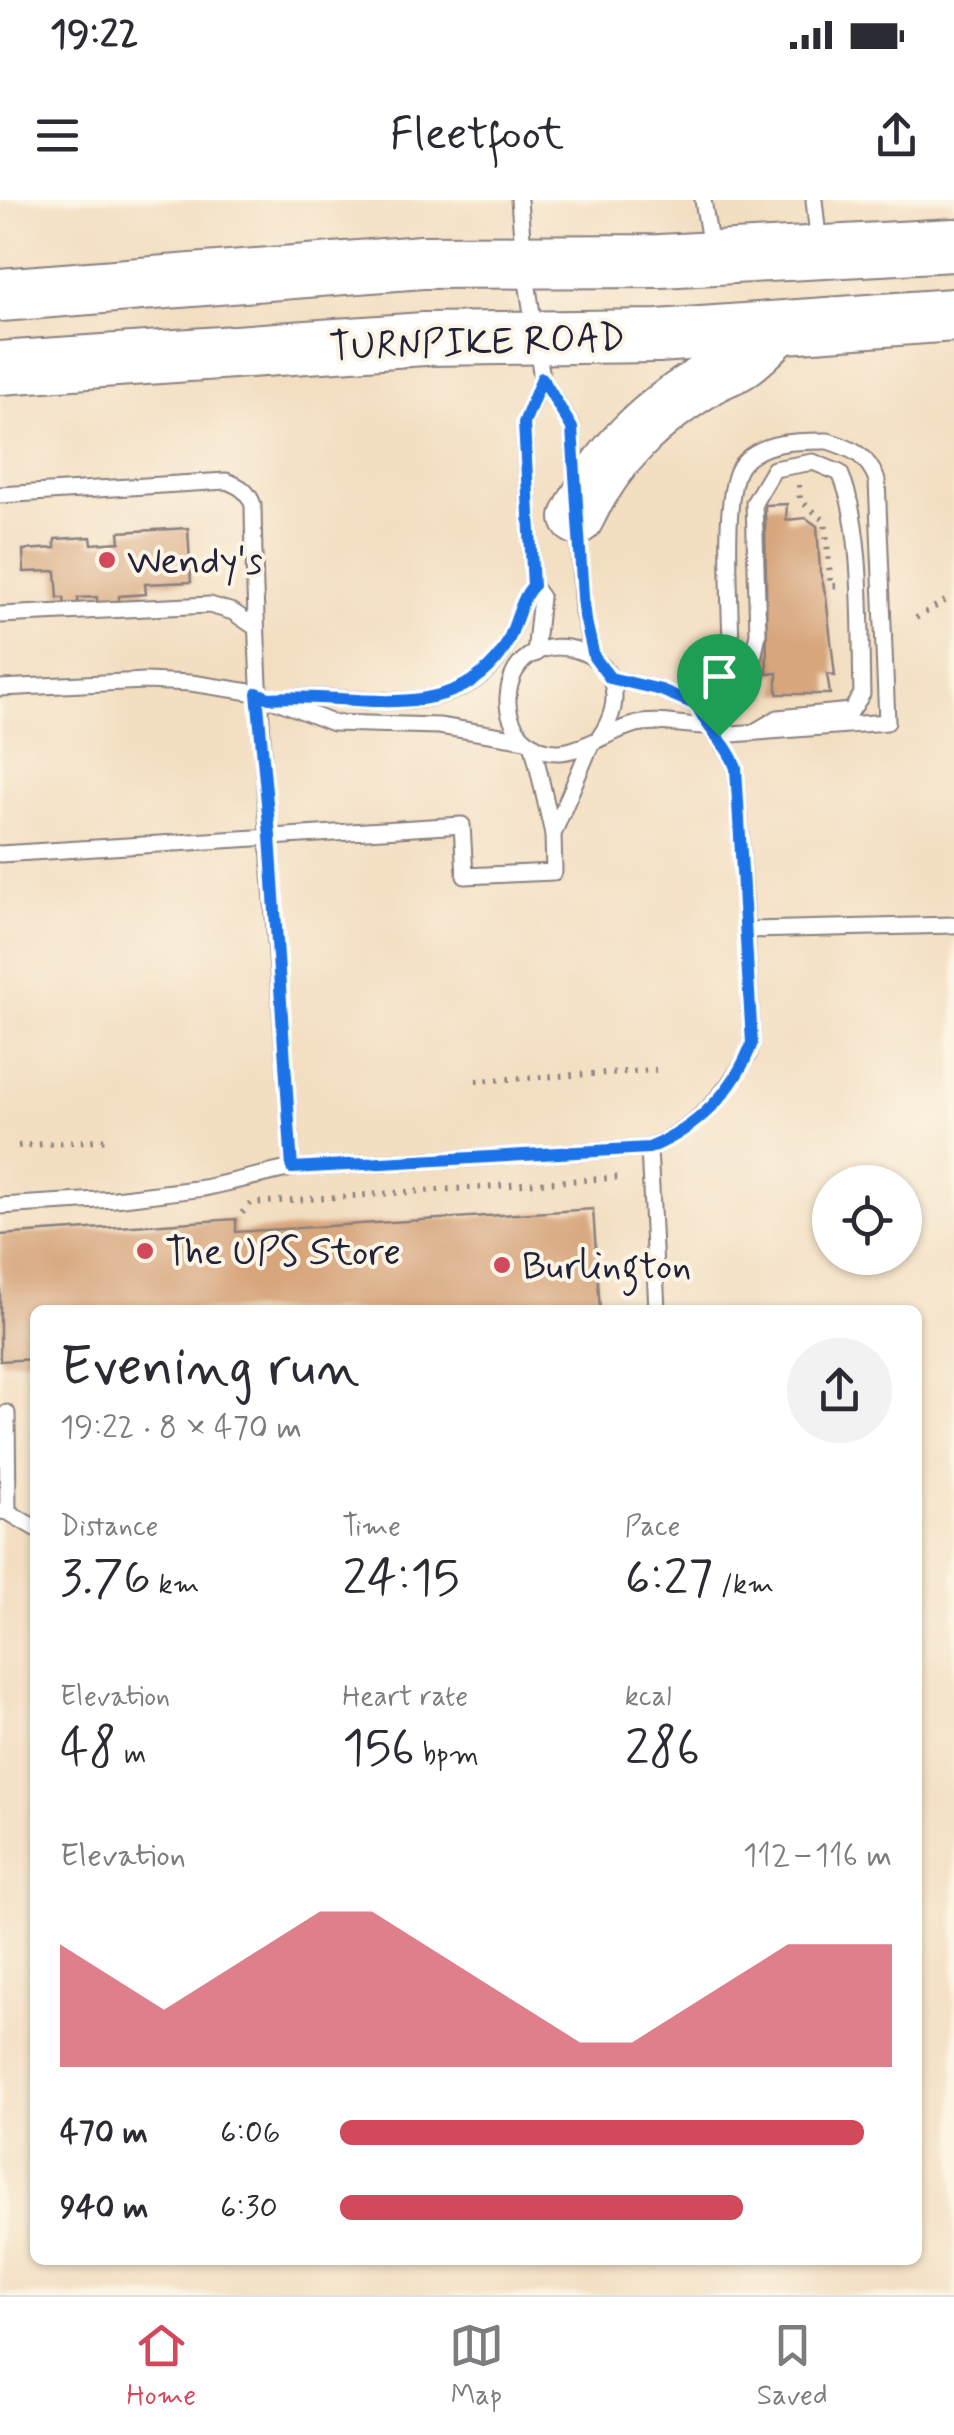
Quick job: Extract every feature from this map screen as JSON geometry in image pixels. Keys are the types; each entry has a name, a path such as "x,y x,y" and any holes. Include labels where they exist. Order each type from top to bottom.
{"highway":[{"name":"TURNPIKE ROAD","path":"0,295 422,262 712,257 954,245"},
{"name":"TURNPIKE ROAD","path":"0,368 424,340 540,358 658,336 954,315"},
{"path":"578,518 594,482 643,426 677,399 740,363 779,328"}],"lane":[{"path":"518,200 540,358 572,428 584,612 594,657"},
{"path":"703,200 712,257"},
{"path":"814,200 819,252"},
{"path":"534,654 540,596 533,586 524,423 540,358"},
{"path":"0,688 145,681 230,687 333,723 439,726 567,753 636,724 657,721 712,731 752,733 887,722 877,480 871,464 854,449 828,441 768,447 745,460 735,475 730,505 729,693"},
{"path":"712,731 729,693 752,664 758,633 754,502 774,468 812,462 840,474 850,494 862,694 851,711 778,718 752,733"},
{"path":"0,494 226,481 249,494 253,505 255,627 263,696 292,1168"},
{"path":"458,689 481,676 508,646 526,593 533,586"},
{"path":"0,615 210,605 233,612 255,627"},
{"path":"263,696 404,700 458,689 516,670 534,654 560,646 578,648 594,657 610,678 615,705 553,834"},
{"path":"0,854 462,825 465,876 554,872 553,834 530,743 511,719 507,702 516,670"},
{"path":"0,1206 115,1199 204,1188 292,1168 649,1148 681,1134 703,1118 748,1055 752,1043 736,768 730,750 712,731 697,705 685,698 610,678"},
{"path":"746,930 954,925"},
{"path":"649,1148 656,1305"},
{"path":"6,1413 4,1512 30,1525"}],"path":[{"path":"798,465 800,500 824,521 830,586 843,586 844,601"},
{"path":"916,618 945,601"},
{"path":"476,1080 656,1070"},
{"path":"18,1146 112,1139"},
{"path":"242,1214 251,1203 625,1177"}],"building":[{"path":"787,504 786,520 806,518 817,526 835,676 827,674 830,694 777,694 777,673 767,674 765,505"},
{"name":"Wendy's","path":"188,528 191,582 145,584 146,594 97,603 97,597 78,598 78,605 65,606 64,598 58,598 56,571 24,572 23,550 55,548 55,539 91,537 92,544 120,542 119,532"},
{"path":"593,1209 600,1305 30,1305 30,1359 0,1361 0,1235 236,1219 236,1232"}],"place":[{"name":"Wendy's","path":"107,560"},
{"name":"The UPS Store","path":"145,1251"},
{"name":"Burlington","path":"502,1265"}],"route":[{"path":"542,378 572,428 584,612 594,657 610,678 661,690 697,705 706,726 719,736 730,750 736,768 752,1043 737,1074 703,1118 681,1134 649,1148 292,1168 257,693 269,698 363,702 429,698 458,689 494,664 508,646 526,593 533,586 524,423 542,378"}]}
